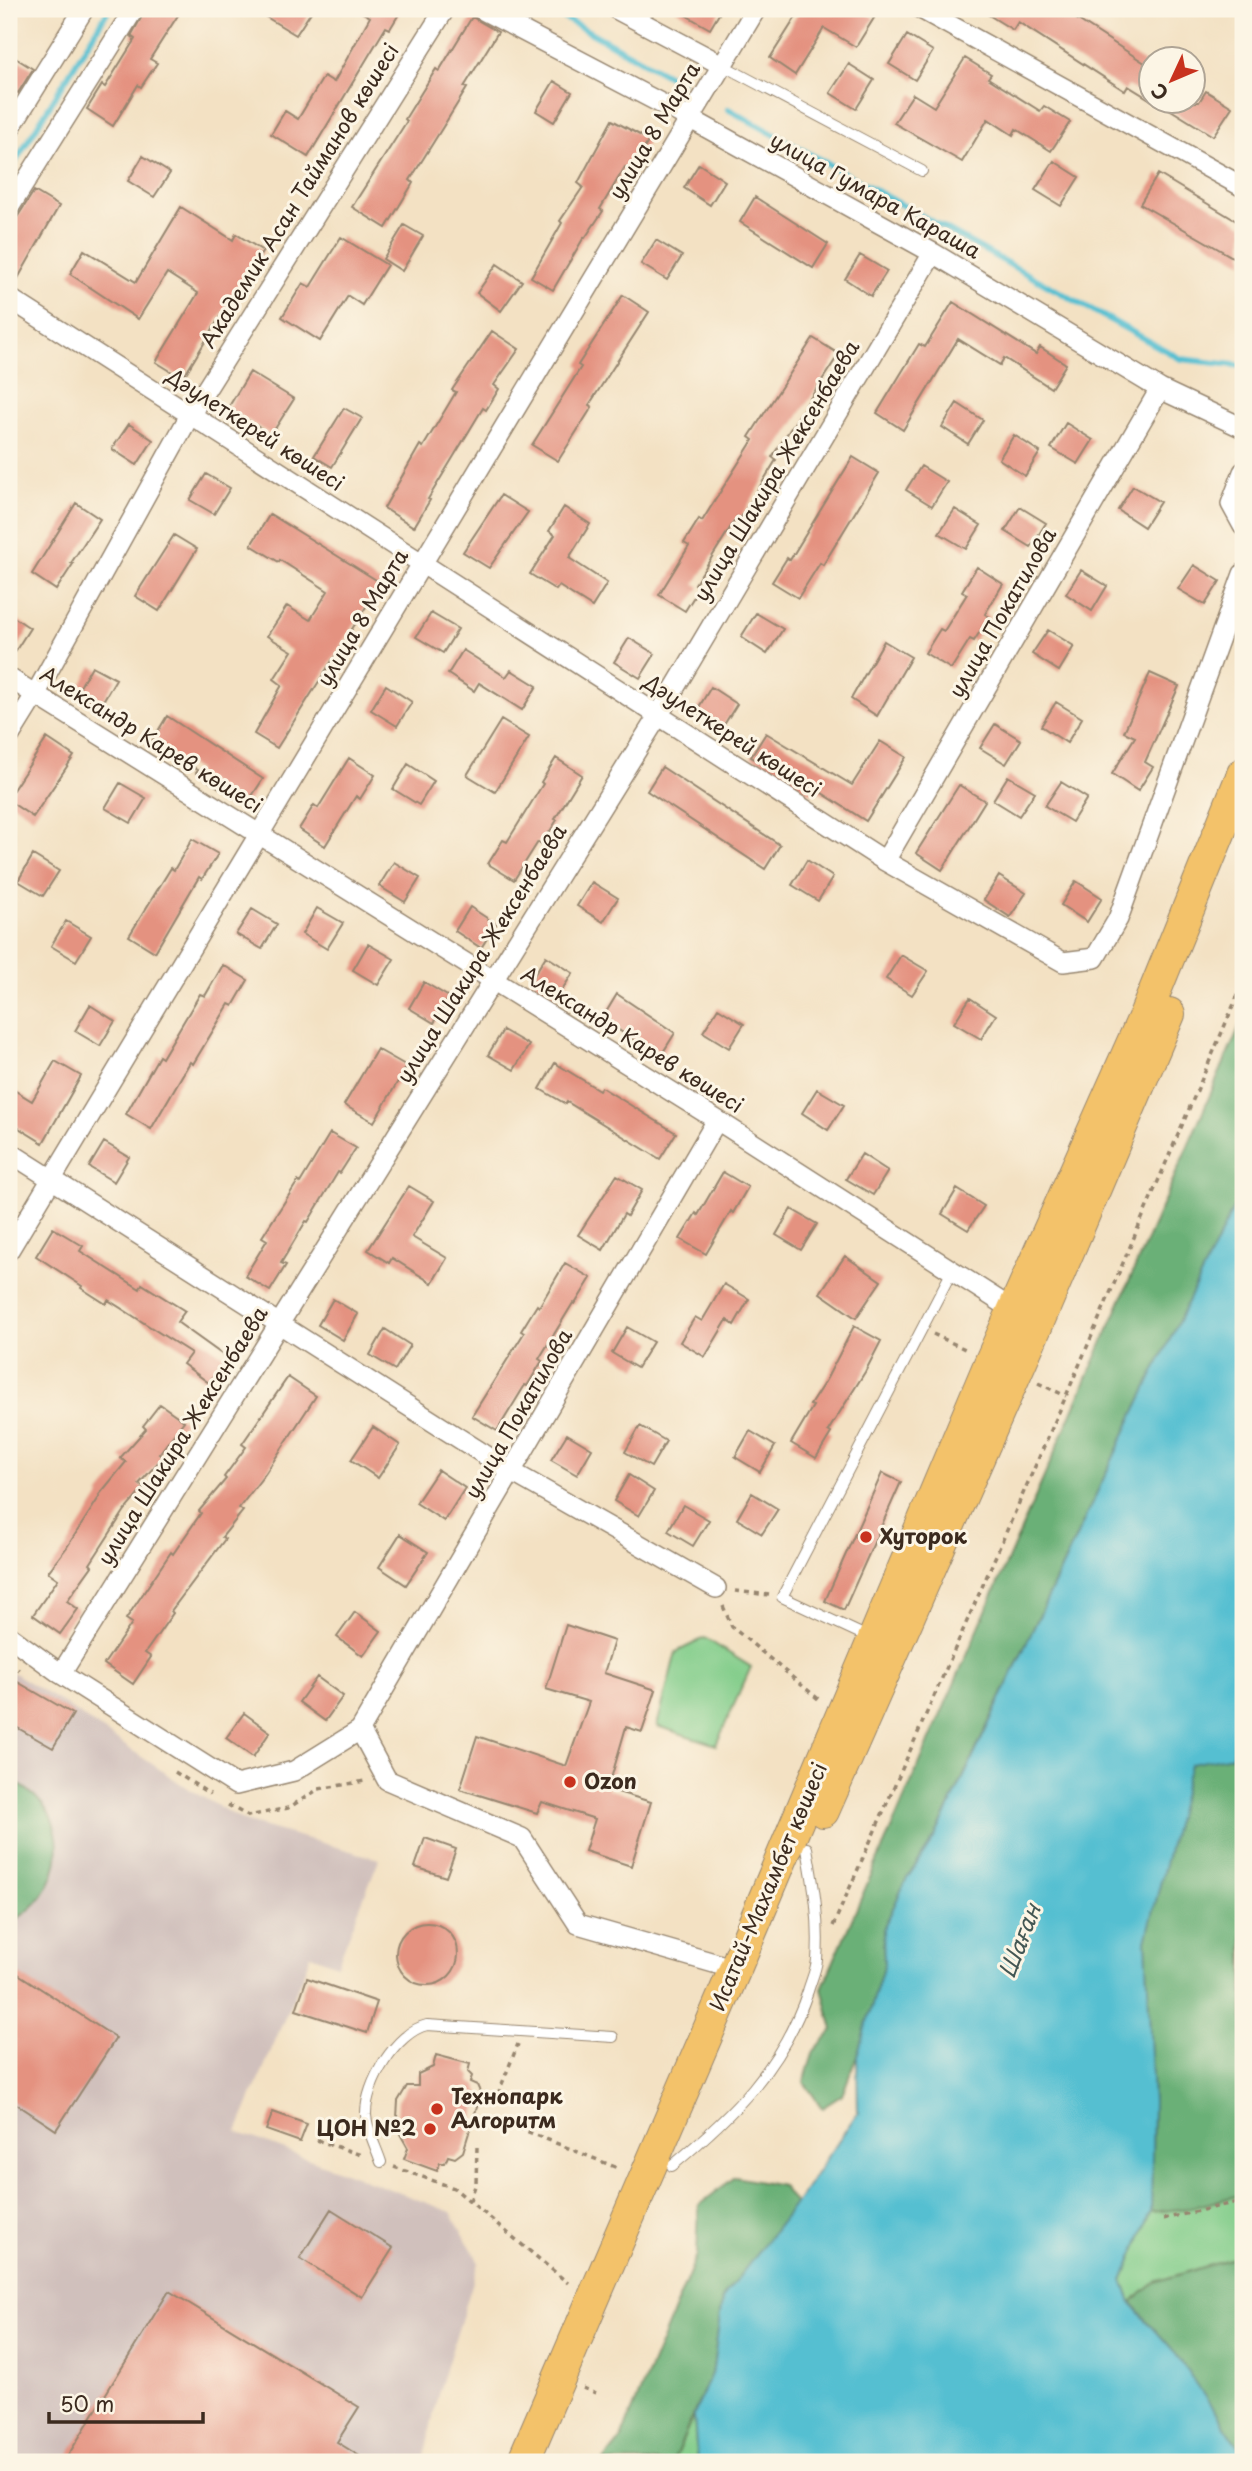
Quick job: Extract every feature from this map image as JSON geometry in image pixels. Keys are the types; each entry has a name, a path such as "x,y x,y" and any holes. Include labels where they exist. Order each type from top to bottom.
{"main road":[{"path":"544,2462 807,1848 1026,1317 1243,774"},
{"path":"1026,1317 1166,1023 1243,832"},
{"name":"Исатай-Махамбет көшесі","path":"523,2462 735,1969 839,1716 991,1361 1026,1317"}],"street":[{"path":"9,130 84,9"},
{"path":"9,208 134,9"},
{"name":"Академик Асан Тайманов көшесі","path":"9,737 190,415 445,9"},
{"name":"улица Гумара Караша","path":"481,9 689,118 933,253 1160,389 1243,428"},
{"path":"616,9 722,65"},
{"name":"улица 8 Марта","path":"9,1250 756,9"},
{"path":"921,9 1243,187"},
{"name":"улица Шакира Жексенбаева","path":"61,1674 658,716 933,253"},
{"name":"Дәулеткерей көшесі","path":"9,298 885,861 1063,961 1095,958 1118,919 1243,574"},
{"name":"улица Покатилова","path":"885,861 1160,389"},
{"path":"1243,472 1231,504 1243,526"},
{"name":"Александр Карев көшесі","path":"9,678 493,979 1026,1317"},
{"name":"улица Покатилова","path":"360,1730 717,1120"},
{"path":"9,1152 512,1472 716,1588"},
{"path":"9,1636 61,1674 236,1785 294,1771 360,1730 387,1780 522,1838 579,1924 735,1969"}],"lane":[{"path":"722,65 922,171"},
{"path":"873,1639 782,1597 952,1271"},
{"path":"672,2166 710,2134 762,2080 799,2019 817,1963 818,1908 807,1848"},
{"path":"381,2162 366,2117 369,2091 389,2055 405,2036 416,2028 427,2025 613,2038"}],"path":[{"path":"817,1963 1243,984"},
{"path":"716,1588 782,1597"},
{"path":"716,1588 732,1627 839,1716"},
{"path":"498,2094 523,2032"},
{"path":"509,2124 620,2169"},
{"path":"317,2140 454,2188 568,2283"},
{"path":"470,2201 476,2183 477,2147"},
{"path":"1163,2219 1233,2203 1243,2205"}],"shaded area":[{"path":"9,1670 190,1790 244,1821 379,1859 337,1965 311,1955 237,2132 451,2212 479,2262 437,2398 423,2462 9,2462"}],"green space":[{"path":"1243,1019 1243,1188 935,1837 906,1880 883,1930 884,1964 857,2056 842,2095 822,2108 804,2082 814,2051 833,2030 822,1988"},
{"path":"705,1638 751,1667 716,1745 657,1726 676,1652"},
{"path":"1243,1690 1243,2194 1190,2208 1151,2212 1153,2102 1146,1941 1190,1764 1232,1756"},
{"path":"9,1779 27,1790 43,1805 52,1820 57,1837 57,1854 47,1888 24,1914 9,1922"},
{"path":"735,2177 782,2186 795,2204 722,2299 713,2369 673,2462 603,2462 620,2441 697,2255 699,2205"},
{"path":"1243,2194 1243,2255 1155,2282 1131,2302 1123,2280 1151,2212 1190,2208"},
{"path":"1243,2255 1243,2453 1173,2350 1131,2302 1155,2282"},
{"path":"694,2415 697,2462 673,2462"}],"water":[{"name":"Шаған","path":"1243,1188 1243,1690 1232,1756 1190,1764 1146,1941 1153,2102 1151,2212 1123,2280 1131,2303 1173,2350 1243,2453 1243,2462 697,2462 694,2415 713,2369 722,2299 795,2204 858,2112 857,2056 884,1964 883,1930 906,1880 935,1837"}],"building":[{"path":"146,9 182,9 150,59 157,63 141,87 138,85 113,126 87,109 102,85 105,87 135,39 131,36"},
{"path":"253,9 313,9 296,35"},
{"path":"356,9 402,9 390,29 386,27 308,157 271,134 285,111 298,119 324,76 334,82 370,17"},
{"path":"675,9 722,9 710,29"},
{"path":"801,9 859,9 874,18 856,47 824,28 795,75 770,58"},
{"path":"979,9 1061,9 1136,57 1136,91 1128,86 1125,91 1018,22 1013,30"},
{"path":"472,17 498,32 410,180 413,183 386,228 352,207 407,121 405,119 436,69 439,71"},
{"path":"907,35 933,51 915,80 889,64"},
{"path":"9,54 33,69 18,93 9,88"},
{"path":"965,58 991,74 988,78 1040,111 1044,106 1070,122 1051,151 1016,129 1013,135 988,119 962,162 894,123 913,94 934,107"},
{"path":"849,64 874,80 856,109 830,93"},
{"path":"554,81 572,92 554,122 536,111"},
{"path":"1206,91 1232,107 1213,136 1181,116 1206,116"},
{"path":"612,120 649,140 632,170 625,167 600,209 603,211 584,237 553,290 531,277 562,223 560,221 583,187 578,183"},
{"path":"143,156 170,173 154,197 128,181"},
{"path":"1054,161 1079,177 1061,206 1035,190"},
{"path":"699,164 725,181 710,205 684,188"},
{"path":"1158,174 1243,225 1243,263 1140,204"},
{"path":"34,191 59,206 13,287 9,286 9,230"},
{"path":"755,197 828,244 813,268 740,222"},
{"path":"181,207 233,240 236,234 263,251 246,274 186,373 177,375 156,362 198,293 167,273 138,319 70,274 84,250 136,282"},
{"path":"404,225 423,236 402,271 383,259"},
{"path":"341,237 387,265 362,305 348,296 320,341 282,317 303,283 310,287"},
{"path":"656,240 682,256 667,280 641,264"},
{"path":"860,255 887,271 871,296 845,279"},
{"path":"497,264 522,281 501,311 477,293"},
{"path":"623,295 649,312 589,405 592,407 558,461 532,445 581,367 578,365"},
{"path":"953,302 1036,354 1040,347 1066,364 1051,388 1004,358 1000,365 958,339 903,430 877,413 919,344 925,347"},
{"path":"492,331 519,349 494,385 499,389 486,410 483,408 414,527 384,508 420,445 423,447 456,392 452,390"},
{"path":"813,338 839,354 772,457 776,460 740,519 737,517 695,584 700,587 685,611 659,595 689,546 684,543 699,519 702,521 753,440 749,437"},
{"path":"250,372 294,399 271,435 228,408"},
{"path":"957,403 983,420 968,444 942,427"},
{"path":"344,408 362,418 332,467 314,456"},
{"path":"1066,423 1093,440 1078,464 1051,448"},
{"path":"129,424 153,440 137,465 112,449"},
{"path":"1014,435 1040,452 1025,476 999,459"},
{"path":"853,457 879,473 823,565 820,563 798,598 772,582 787,558 790,560"},
{"path":"921,466 947,482 932,506 906,490"},
{"path":"206,474 230,488 214,514 190,500"},
{"path":"1133,486 1160,502 1144,527 1118,510"},
{"path":"501,495 528,512 489,568 463,552"},
{"path":"76,503 100,519 56,590 32,574"},
{"path":"564,507 590,524 569,558 607,583 592,607 559,586 556,590 530,574 555,535 549,531"},
{"path":"1020,507 1046,523 1031,547 1005,531"},
{"path":"955,509 981,525 966,549 939,533"},
{"path":"270,514 381,583 277,748 254,734 282,685 274,679 292,651 267,636 287,606 310,620 328,591 251,545"},
{"path":"174,535 197,549 159,611 135,596"},
{"path":"1194,565 1220,581 1205,605 1178,589"},
{"path":"977,567 1003,584 985,614 989,617 974,641 970,639 951,669 925,653 940,629 944,631 967,594 962,591"},
{"path":"1081,570 1107,586 1092,611 1066,594"},
{"path":"431,613 458,629 443,653 416,637"},
{"path":"756,613 783,629 767,654 741,637"},
{"path":"9,614 30,628 9,661"},
{"path":"1048,630 1074,646 1059,671 1032,654"},
{"path":"629,638 655,654 640,678 614,662"},
{"path":"884,641 911,657 877,716 851,699"},
{"path":"463,650 506,677 511,670 537,686 522,710 479,683 474,691 448,674"},
{"path":"92,666 116,679 100,706 77,692"},
{"path":"1150,673 1179,686 1145,762 1153,767 1138,791 1112,774 1135,737 1124,732"},
{"path":"386,685 412,702 397,726 371,710"},
{"path":"711,687 737,704 722,728 696,712"},
{"path":"1056,702 1082,718 1067,743 1041,726"},
{"path":"167,716 263,779 246,805 196,773 198,770 151,743"},
{"path":"501,720 529,737 495,792 467,775"},
{"path":"995,724 1021,740 1006,764 980,748"},
{"path":"766,733 852,785 880,741 906,757 866,821 814,788 811,794 751,757"},
{"path":"47,738 74,756 33,817 9,801 9,796"},
{"path":"349,758 375,775 360,799 356,796 325,846 299,829 314,805 318,808"},
{"path":"556,758 582,775 542,844 538,842 514,880 488,864 503,840 507,842"},
{"path":"408,764 434,781 419,805 393,789"},
{"path":"662,767 780,845 765,869 647,791"},
{"path":"1008,776 1035,792 1019,816 993,800"},
{"path":"1061,782 1087,798 1072,822 1045,806"},
{"path":"120,783 146,798 131,823 105,808"},
{"path":"959,785 985,801 942,870 916,853"},
{"path":"192,839 218,854 202,879 199,877 155,952 129,936"},
{"path":"33,855 59,871 43,896 18,881"},
{"path":"807,860 833,877 818,901 792,885"},
{"path":"394,862 420,878 405,902 379,886"},
{"path":"999,876 1026,893 1010,917 984,900"},
{"path":"1076,881 1102,898 1087,922 1061,905"},
{"path":"592,882 618,898 603,922 577,906"},
{"path":"470,907 496,924 481,948 455,931"},
{"path":"317,908 343,923 327,949 302,934"},
{"path":"252,909 277,924 262,949 236,934"},
{"path":"66,921 91,936 76,961 51,946"},
{"path":"368,944 394,959 378,985 353,970"},
{"path":"901,955 928,971 912,995 886,979"},
{"path":"546,956 573,973 557,997 531,980"},
{"path":"223,965 248,980 233,1006 229,1004 193,1064 190,1062 151,1129 126,1114 159,1056 162,1058 200,994 205,996"},
{"path":"424,982 449,997 434,1023 409,1008"},
{"path":"617,994 675,1033 660,1057 602,1019"},
{"path":"970,998 996,1015 981,1039 954,1023"},
{"path":"90,1005 115,1021 100,1046 75,1031"},
{"path":"718,1008 744,1024 729,1048 703,1032"},
{"path":"503,1030 529,1045 514,1070 488,1055"},
{"path":"377,1049 407,1066 374,1122 344,1105"},
{"path":"55,1061 81,1076 43,1143 9,1122 9,1087 32,1101"},
{"path":"555,1063 599,1090 601,1087 676,1133 660,1159 567,1102 566,1104 540,1089"},
{"path":"817,1089 844,1105 828,1130 802,1113"},
{"path":"330,1133 356,1148 308,1222 306,1221 281,1263 286,1265 270,1291 245,1276 267,1240 262,1237 298,1181 300,1183"},
{"path":"104,1142 129,1157 114,1182 89,1167"},
{"path":"862,1154 888,1171 873,1195 846,1179"},
{"path":"723,1172 748,1187 706,1254 680,1239 696,1213 698,1215"},
{"path":"617,1175 642,1190 603,1250 578,1235"},
{"path":"409,1186 434,1201 412,1237 447,1258 432,1283 392,1258 389,1263 368,1250"},
{"path":"957,1189 984,1206 968,1230 942,1214"},
{"path":"791,1209 817,1224 801,1250 776,1235"},
{"path":"53,1228 83,1246 80,1251 140,1289 142,1284 185,1311 177,1322 227,1358 209,1383 183,1364 191,1353 108,1300 106,1304 36,1256"},
{"path":"845,1256 881,1281 856,1318 820,1293"},
{"path":"565,1263 591,1278 575,1304 573,1303 539,1359 542,1361 497,1431 472,1416 524,1333 521,1331"},
{"path":"724,1284 749,1299 734,1325 727,1320 705,1357 680,1342 695,1317 702,1321"},
{"path":"333,1299 358,1314 343,1340 318,1325"},
{"path":"854,1326 881,1341 828,1431 831,1433 816,1458 791,1443"},
{"path":"627,1327 653,1342 637,1368 612,1353"},
{"path":"385,1329 410,1345 395,1370 370,1355"},
{"path":"288,1377 316,1396 265,1474 239,1508 243,1511 222,1537 225,1539 171,1611 173,1613 145,1653 151,1657 133,1684 104,1664 132,1623 126,1619 201,1513 199,1511 226,1479 224,1477 246,1447 242,1444"},
{"path":"160,1404 184,1421 159,1454 163,1457 139,1484 144,1488 125,1510 90,1564 92,1566 67,1601 78,1609 60,1634 33,1615 58,1579 48,1572 99,1495 126,1462 120,1458 146,1429 143,1426"},
{"path":"640,1426 666,1441 651,1467 625,1452"},
{"path":"373,1427 400,1445 378,1478 351,1460"},
{"path":"750,1431 775,1446 760,1472 735,1457"},
{"path":"567,1434 592,1449 577,1475 551,1460"},
{"path":"438,1470 465,1488 444,1521 416,1503"},
{"path":"882,1473 901,1482 844,1610 825,1601"},
{"path":"629,1475 654,1491 639,1516 614,1501"},
{"path":"752,1493 778,1509 762,1534 737,1519"},
{"path":"683,1505 709,1520 693,1546 668,1531"},
{"path":"400,1534 428,1552 406,1585 379,1567"},
{"path":"355,1612 381,1631 363,1656 337,1637"},
{"path":"566,1625 614,1641 604,1673 656,1690 642,1732 626,1727 608,1789 651,1802 631,1866 585,1851 595,1819 542,1802 537,1813 460,1789 477,1736 566,1766 589,1702 546,1689"},
{"path":"9,1677 73,1714 53,1748 9,1723"},
{"path":"317,1677 343,1696 325,1721 299,1702"},
{"path":"244,1713 270,1732 253,1757 226,1738"},
{"path":"425,1838 456,1849 446,1877 415,1867"},
{"path":"421,1923 433,1923 449,1932 456,1942 456,1966 449,1976 433,1985 421,1985 410,1980 401,1971 396,1960 396,1948 401,1937 410,1928"},
{"path":"9,1968 116,2038 56,2130 9,2099"},
{"path":"307,1978 377,2002 367,2033 296,2010"},
{"name":"Технопарк Алгоритм","path":"436,2055 470,2064 470,2082 477,2085 481,2094 463,2152 455,2158 448,2156 445,2163 440,2163 437,2171 404,2159 408,2148 400,2134 406,2123 397,2118 398,2101 407,2086 418,2086 418,2074 433,2067"},
{"path":"273,2112 307,2124 300,2142 266,2130"},
{"path":"331,2209 393,2248 362,2297 300,2258"},
{"path":"169,2291 359,2407 337,2442 369,2462 64,2462"}],"waterway":[{"path":"9,172 109,9"},
{"path":"548,9 680,82"},
{"path":"728,109 1181,359 1243,366"}],"place":[{"name":"Хуторок","path":"866,1537"},
{"name":"Ozon","path":"570,1782"},
{"name":"Технопарк Алгоритм","path":"437,2109"},
{"name":"ЦОН №2","path":"430,2129"}]}
